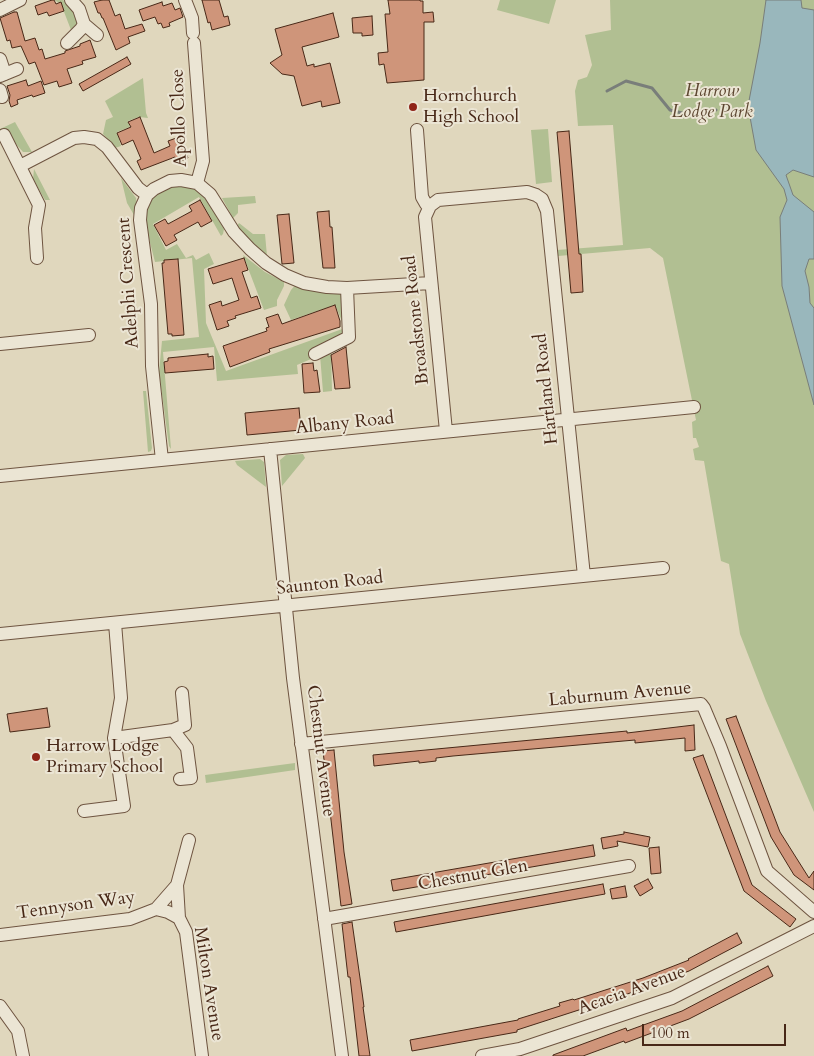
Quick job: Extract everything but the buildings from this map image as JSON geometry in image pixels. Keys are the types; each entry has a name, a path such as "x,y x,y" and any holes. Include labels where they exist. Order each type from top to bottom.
{"street":[{"path":"0,10 20,0"},
{"path":"72,0 79,9 84,24 98,35"},
{"name":"Apollo Close","path":"185,0 192,18 192,45 203,162 197,182"},
{"path":"67,43 84,24"},
{"path":"0,59 8,73"},
{"path":"417,130 422,197 426,204 430,206"},
{"path":"4,135 39,205 33,252"},
{"path":"20,166 74,138 97,139 107,147 138,188 147,195"},
{"name":"Adelphi Crescent","path":"162,460 152,366 151,304 140,220 141,208 147,195 170,181 197,182"},
{"path":"197,182 210,194 240,239 266,263 285,275 304,283 327,287 347,288 431,283"},
{"name":"Hartland Road","path":"430,206 438,200 527,192 542,199 546,211 584,576"},
{"name":"Broadstone Road","path":"430,206 425,217 446,431"},
{"path":"315,354 348,338 347,288"},
{"path":"0,344 89,335"},
{"name":"Albany Road","path":"0,476 694,406"},
{"name":"Chestnut Avenue","path":"270,449 301,744 342,1056"},
{"name":"Saunton Road","path":"0,634 663,568"},
{"path":"84,811 124,806 114,738 122,698 115,623"},
{"path":"114,738 174,730 185,725 182,693"},
{"name":"Laburnum Avenue","path":"301,744 701,704 710,722 767,871 814,912"},
{"path":"174,730 187,748 191,778 180,780"},
{"name":"Milton Avenue","path":"189,840 177,885 178,918 186,932 202,1056"},
{"name":"Chestnut Glen","path":"324,919 629,866"},
{"name":"Milton Avenue","path":"177,885 156,909 168,912 178,918"},
{"name":"Tennyson Way","path":"0,935 130,918 156,909"},
{"name":"Acacia Avenue","path":"482,1056 520,1049 672,998 814,926"},
{"path":"0,1006 18,1031 23,1056"}],"green space":[{"path":"54,0 63,0 67,3 73,9 78,20 77,26 64,42 62,39 71,30 61,4"},
{"path":"500,0 556,0 549,24 497,10"},
{"name":"Harrow Lodge Park","path":"610,0 814,0 814,812 766,701 740,634 729,564 721,561 704,461 695,460 693,449 699,447 696,438 693,438 692,422 696,420 663,258 650,248 558,256 557,250 623,245 613,125 578,126 575,91 578,80 587,77 592,65 585,35 611,30"},
{"path":"143,78 148,118 139,117 128,121 130,127 117,132 121,146 115,148 103,134 106,120 113,117 105,101"},
{"path":"15,122 32,152 23,152 8,135 0,135 0,129"},
{"path":"548,129 552,182 536,184 531,130"},
{"path":"34,169 50,200 45,200 33,179"},
{"path":"121,178 136,198 137,206 134,215 127,203"},
{"path":"180,183 198,188 224,229 223,234 221,236 199,197 153,224 166,250 177,244 186,258 193,255 196,260 209,253 214,264 204,269 206,323 226,371 345,328 345,336 309,352 311,359 297,365 298,374 217,381 214,347 163,352 171,449 169,446 159,372 162,341 199,337 192,258 155,262 144,219 146,204 153,194 166,185"},
{"path":"255,196 256,203 238,205 238,213 233,218 222,198"},
{"path":"239,223 253,234 265,234 267,256 242,234 237,226"},
{"path":"243,255 265,272 284,282 277,300 277,306 264,310"},
{"path":"298,282 323,292 339,293 344,300 345,327 335,305 291,320 284,305 291,290"},
{"path":"331,351 332,391 323,392 320,355"},
{"path":"143,391 146,391 152,448 148,452"},
{"path":"303,454 305,458 282,486 280,460 286,455"},
{"path":"260,459 264,462 266,487 237,465 235,461"},
{"path":"295,763 295,770 206,783 205,775"}],"water":[{"path":"766,0 801,0 802,8 814,10 814,177 793,170 786,175 793,195 814,212 814,259 809,259 805,271 810,303 814,308 814,405 782,286 780,217 787,200 784,189 756,150 748,106"}],"waterway":[{"path":"607,91 626,81 652,88 670,110 686,114 716,110"}],"place":[{"name":"Hornchurch High School","path":"413,107"},
{"name":"Harrow Lodge Primary School","path":"36,757"}]}
